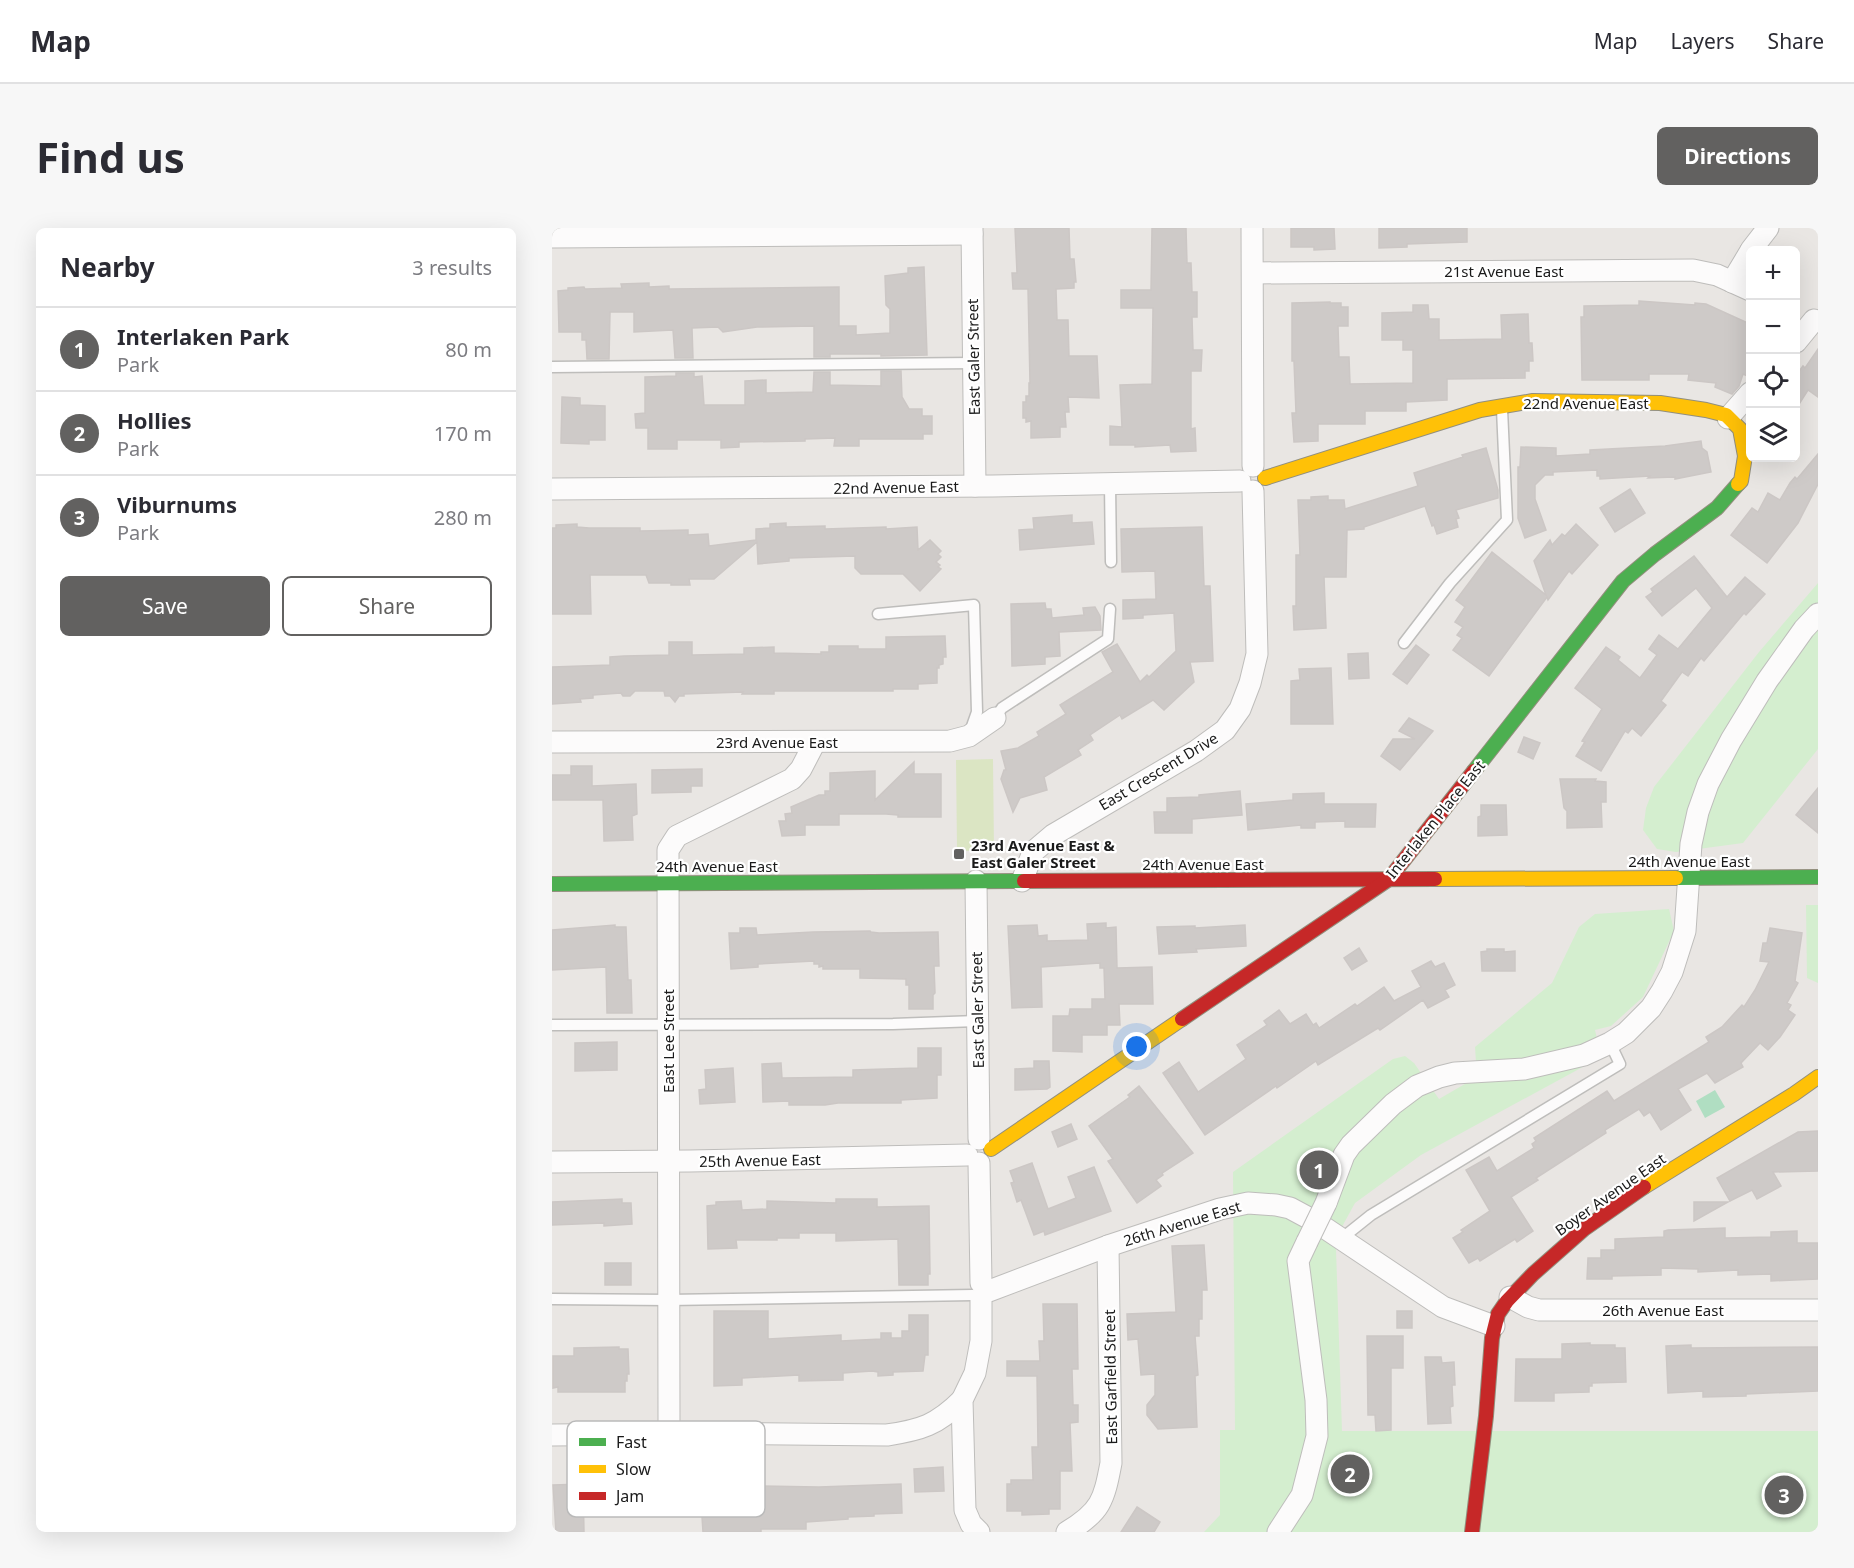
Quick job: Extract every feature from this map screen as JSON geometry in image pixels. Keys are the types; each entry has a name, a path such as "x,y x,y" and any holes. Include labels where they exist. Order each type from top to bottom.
{"street":[{"name":"East Crescent Drive","path":"1022,881 1033,852 1053,835 1196,751 1225,730 1239,709 1250,683 1257,654 1253,479 1252,228"},
{"path":"1755,246 1768,228"},
{"path":"552,237 972,231"},
{"name":"East Galer Street","path":"972,231 975,486"},
{"path":"1741,286 1746,268"},
{"name":"21st Avenue East","path":"1253,273 1693,270 1717,275 1741,286"},
{"path":"1800,335 1809,318"},
{"path":"1728,418 1746,398"},
{"name":"22nd Avenue East","path":"552,489 975,486 1253,479 1480,410 1533,401 1660,403 1706,410 1726,415 1728,418"},
{"name":"Interlaken Place East","path":"979,1151 1389,879 1623,581 1717,508 1741,481 1745,456 1740,429 1728,418"},
{"path":"1278,1532 1302,1495 1317,1436 1316,1400 1299,1261 1347,1150 1393,1104 1417,1086 1455,1073 1538,1067 1584,1054 1626,1033 1643,1017 1657,999 1672,972 1685,931 1691,844 1698,812 1715,768 1767,681 1804,629 1818,614"},
{"name":"23rd Avenue East","path":"552,742 950,741 969,736 995,718"},
{"name":"East Lee Street","path":"669,1421 668,850 677,836 792,779 801,769 815,742"},
{"name":"24th Avenue East","path":"552,884 1818,877"},
{"name":"East Galer Street","path":"976,881 981,1341 975,1373 962,1400 965,1510 971,1524 979,1532"},
{"name":"Boyer Avenue East","path":"1472,1532 1497,1314 1533,1274 1584,1229 1647,1185 1794,1094 1816,1073"},
{"name":"25th Avenue East","path":"552,1162 668,1162 979,1151"},
{"name":"26th Avenue East","path":"981,1292 1108,1246 1220,1209 1248,1203 1276,1205 1303,1214 1443,1307 1494,1326"},
{"name":"East Garfield Street","path":"1067,1532 1093,1514 1099,1507 1111,1463 1108,1246"},
{"name":"26th Avenue East","path":"1510,1297 1539,1310 1818,1310"},
{"path":"765,1432 887,1435 916,1431 946,1416 962,1400"},
{"path":"552,1435 567,1434"}],"lane":[{"path":"552,367 973,363"},
{"path":"1404,643 1450,583 1507,520 1502,406"},
{"path":"1110,484 1112,562"},
{"path":"878,614 974,605 977,711 969,736"},
{"path":"995,718 1002,708 1108,639 1110,609"},
{"path":"552,1025 977,1022"},
{"path":"1341,1239 1371,1215 1620,1064 1610,1043"},
{"path":"552,1299 668,1299 981,1292"}],"green space":[{"path":"1818,583 1818,749 1743,843 1676,852 1657,849 1643,830 1646,808 1654,787 1759,652"},
{"path":"993,759 994,850 965,851 964,847 957,848 956,760"},
{"path":"1806,905 1818,905 1818,983 1807,978"},
{"path":"1669,909 1674,931 1643,997 1611,1026 1595,1030 1601,1057 1421,1155 1355,1203 1332,1245 1336,1249 1342,1431 1818,1431 1818,1532 1204,1532 1220,1515 1220,1430 1235,1430 1233,1172 1393,1059 1405,1056 1414,1063 1439,1099 1477,1077 1475,1047 1552,983 1579,927 1595,914"},
{"path":"1715,1090 1725,1107 1705,1118 1696,1101"}],"building":[{"path":"1015,228 1069,228 1070,259 1074,259 1076,282 1074,282 1074,288 1056,289 1057,320 1068,320 1069,356 1097,356 1099,398 1068,397 1069,412 1065,412 1066,427 1060,427 1060,437 1031,438 1031,421 1026,422 1026,418 1023,418 1023,402 1026,402 1026,396 1029,396 1030,383 1028,289 1013,289 1012,273 1017,273"},
{"path":"1152,228 1186,228 1187,263 1191,263 1192,292 1197,292 1197,317 1192,317 1193,350 1202,350 1201,371 1191,371 1191,429 1195,428 1196,451 1171,452 1170,445 1135,447 1135,445 1110,445 1110,426 1122,427 1120,385 1152,384 1153,308 1121,308 1121,290 1151,290"},
{"path":"1291,228 1334,228 1335,249 1314,250 1314,247 1291,247"},
{"path":"1379,228 1467,228 1467,242 1407,244 1407,247 1379,248"},
{"path":"924,267 927,355 830,354 830,357 814,357 814,326 757,327 723,332 718,327 692,328 693,358 675,358 673,330 634,332 634,312 610,312 609,359 587,359 586,340 582,340 582,332 559,332 558,291 584,287 585,289 622,288 621,284 649,283 649,287 669,286 669,289 839,287 839,326 856,326 856,335 890,333 890,309 886,305 885,276 908,273 908,268"},
{"path":"1639,301 1706,304 1746,322 1746,375 1743,374 1739,386 1732,394 1715,387 1716,383 1688,380 1689,374 1649,374 1649,380 1582,380 1581,317 1584,317 1584,306 1639,305"},
{"path":"1292,303 1341,303 1341,307 1348,307 1348,326 1338,326 1339,357 1349,357 1350,384 1413,383 1413,350 1403,350 1403,340 1382,340 1382,313 1413,312 1413,305 1428,305 1429,319 1439,319 1439,340 1502,339 1501,315 1528,314 1529,343 1532,343 1533,361 1529,361 1529,371 1525,371 1525,378 1447,379 1447,400 1406,402 1406,411 1365,411 1365,424 1318,424 1318,441 1294,442 1292,413 1296,413 1294,361 1292,361"},
{"path":"1818,349 1818,397 1808,390 1800,403 1800,370 1803,366 1805,368"},
{"path":"881,371 901,371 902,397 909,409 922,409 922,416 932,416 932,434 923,434 923,439 859,439 859,446 834,446 835,438 739,442 739,447 721,448 721,440 677,440 677,449 648,449 648,428 636,428 635,414 645,413 645,377 694,373 694,377 702,376 704,405 745,405 745,381 766,380 766,393 813,392 814,372 830,372 830,385 881,386"},
{"path":"562,397 580,398 580,405 605,406 605,440 589,440 589,444 561,443"},
{"path":"1701,441 1702,448 1707,452 1711,472 1675,479 1675,477 1648,478 1650,476 1600,479 1600,476 1597,476 1597,470 1553,472 1553,475 1545,475 1535,485 1535,499 1546,530 1525,538 1518,518 1518,467 1520,467 1521,447 1556,448 1556,456 1590,454 1590,450 1665,446"},
{"path":"1486,448 1498,490 1498,498 1456,510 1459,518 1456,519 1458,527 1437,534 1425,506 1364,527 1364,529 1347,530 1346,577 1324,577 1326,628 1294,630 1296,555 1300,555 1298,500 1328,496 1328,500 1344,500 1345,509 1418,486 1414,473"},
{"path":"1818,454 1818,484 1798,523 1767,563 1731,535 1752,508 1758,512 1768,493 1780,500 1790,483 1795,477 1797,479"},
{"path":"1630,489 1645,513 1615,532 1600,508"},
{"path":"1072,515 1072,523 1092,522 1094,544 1020,550 1019,530 1034,529 1033,518"},
{"path":"786,523 786,527 825,526 825,529 917,527 918,550 930,540 941,551 938,554 941,557 936,562 941,569 920,591 903,574 861,574 855,568 855,556 789,558 789,561 758,564 757,542 714,579 689,579 690,585 649,583 646,575 590,575 591,614 552,614 552,528 556,528 556,525 577,524 577,527 589,528 640,528 640,531 688,530 688,535 708,534 709,546 756,540 756,529 770,528 770,524"},
{"path":"1576,524 1598,545 1572,574 1569,571 1548,600 1547,597 1489,676 1453,650 1462,638 1457,635 1463,627 1455,622 1465,607 1456,600 1492,552 1546,595 1534,561 1550,540 1552,545"},
{"path":"1202,527 1204,586 1210,586 1213,661 1190,662 1194,682 1164,710 1153,700 1122,719 1120,715 1090,735 1093,740 1078,750 1081,755 1044,777 1047,790 1020,798 1013,812 1001,779 1006,770 1001,751 1018,748 1039,736 1037,732 1066,714 1060,705 1113,672 1102,652 1117,644 1140,682 1147,675 1149,677 1176,651 1174,613 1123,619 1123,600 1156,599 1155,571 1122,572 1121,529"},
{"path":"1694,556 1727,597 1745,577 1765,594 1746,615 1744,613 1704,661 1701,658 1688,676 1682,672 1661,701 1666,705 1641,736 1632,728 1628,733 1625,731 1601,771 1576,756 1585,742 1582,741 1602,709 1575,688 1606,647 1620,657 1618,660 1640,678 1657,655 1649,649 1659,635 1678,649 1712,608 1696,588 1662,616 1646,597 1653,592 1651,589"},
{"path":"1045,603 1046,609 1051,609 1052,618 1084,615 1083,608 1095,607 1100,616 1101,630 1059,632 1060,656 1045,657 1045,664 1012,666 1011,604"},
{"path":"945,636 946,657 943,657 943,664 937,668 937,683 918,684 918,689 774,691 774,694 742,694 743,692 684,694 684,696 679,696 675,702 670,696 665,696 664,691 635,691 630,696 623,696 621,693 593,695 593,698 580,699 581,702 552,704 552,667 610,665 610,657 669,655 669,642 692,642 692,655 744,654 744,648 774,647 774,653 821,654 821,652 829,652 829,646 886,649 886,637"},
{"path":"1416,645 1429,655 1407,684 1393,674"},
{"path":"1368,653 1369,678 1349,679 1348,654"},
{"path":"1331,668 1333,724 1291,724 1291,681 1300,680 1299,669"},
{"path":"1409,718 1433,731 1400,770 1381,756 1393,739 1415,739 1399,731"},
{"path":"1524,737 1540,743 1533,759 1518,752"},
{"path":"914,762 914,774 941,774 941,817 839,814 839,825 805,825 805,835 782,836 779,821 786,821 785,814 792,813 791,807 819,795 825,795 825,791 830,791 830,773 875,771 875,800"},
{"path":"571,766 592,766 592,786 636,784 637,814 632,816 633,840 604,841 603,800 552,800 552,775 571,775"},
{"path":"702,769 702,786 691,786 691,792 652,793 652,770"},
{"path":"1560,779 1596,779 1595,781 1606,782 1606,802 1601,802 1602,827 1567,828 1567,811 1564,808"},
{"path":"1818,788 1818,833 1796,815"},
{"path":"1240,791 1242,815 1192,819 1192,833 1155,833 1154,812 1167,812 1167,798 1199,797 1199,795"},
{"path":"1324,793 1324,804 1376,804 1375,827 1345,827 1345,821 1315,822 1315,828 1301,828 1301,825 1248,830 1246,804 1293,800 1293,794"},
{"path":"1481,805 1506,805 1507,835 1478,836 1478,817 1481,816"},
{"path":"1106,923 1106,928 1116,927 1117,968 1152,967 1153,1004 1119,1004 1120,1025 1107,1025 1107,1035 1082,1035 1082,1052 1053,1051 1053,1016 1069,1016 1070,1009 1092,1009 1092,999 1105,999 1104,968 1100,968 1100,963 1041,967 1042,1007 1012,1008 1008,926 1037,925 1038,936 1047,935 1047,941 1088,940 1087,924"},
{"path":"615,925 615,927 626,927 632,1013 607,1013 606,967 552,970 552,930"},
{"path":"1245,925 1246,946 1159,954 1157,927 1195,926 1195,928"},
{"path":"740,928 756,928 757,935 870,931 879,933 938,932 939,966 934,966 933,1009 909,1009 909,985 906,985 906,979 860,978 860,969 823,969 823,966 819,967 819,964 814,964 814,961 758,964 758,967 731,969 729,933 740,933"},
{"path":"1770,928 1802,933 1795,981 1798,983 1787,1003 1791,1005 1788,1010 1795,1015 1780,1037 1768,1050 1760,1043 1741,1063 1743,1067 1715,1083 1707,1073 1678,1089 1691,1110 1661,1130 1650,1112 1644,1116 1639,1109 1536,1178 1538,1180 1511,1197 1533,1231 1517,1242 1515,1239 1480,1261 1478,1258 1469,1263 1453,1238 1490,1211 1466,1170 1489,1157 1497,1171 1534,1148 1532,1144 1536,1141 1534,1138 1607,1091 1614,1101 1709,1042 1706,1037 1722,1027 1742,1005 1744,1007 1755,990 1769,962 1760,961 1763,943 1767,943"},
{"path":"1359,948 1367,961 1352,970 1344,958"},
{"path":"1487,949 1515,951 1515,971 1482,971 1481,952"},
{"path":"1431,961 1435,967 1444,963 1455,985 1445,990 1449,997 1428,1008 1423,1000 1380,1030 1378,1028 1318,1065 1316,1061 1205,1135 1163,1073 1179,1062 1198,1092 1246,1059 1237,1045 1267,1025 1264,1021 1279,1010 1290,1024 1306,1014 1313,1025 1316,1023 1319,1028 1384,987 1394,1001 1421,987 1412,971"},
{"path":"617,1042 617,1070 575,1071 575,1043"},
{"path":"918,1048 941,1048 941,1075 937,1075 937,1098 901,1100 901,1103 825,1105 789,1105 789,1101 763,1102 762,1064 781,1063 782,1078 853,1077 853,1070 918,1068"},
{"path":"1034,1061 1049,1061 1050,1087 1015,1090 1015,1069 1034,1068"},
{"path":"733,1068 735,1102 700,1104 699,1090 706,1089 705,1070"},
{"path":"1139,1086 1193,1153 1162,1173 1163,1175 1156,1180 1161,1186 1137,1203 1108,1161 1113,1159 1089,1126 1130,1097 1128,1095"},
{"path":"1071,1124 1077,1139 1058,1147 1052,1132"},
{"path":"1818,1131 1818,1171 1773,1172 1781,1186 1757,1199 1752,1190 1730,1201 1717,1178 1798,1132"},
{"path":"1032,1163 1048,1209 1076,1198 1068,1177 1094,1167 1111,1211 1045,1235 1044,1231 1034,1235 1021,1200 1017,1202 1010,1171"},
{"path":"622,1199 622,1203 631,1203 632,1224 552,1225 552,1202"},
{"path":"836,1199 877,1199 877,1207 929,1206 930,1274 928,1274 928,1285 899,1285 898,1239 836,1241 836,1233 799,1233 799,1238 736,1240 737,1248 708,1249 707,1206 716,1205 716,1202 741,1201 742,1210 767,1209 767,1201 836,1203"},
{"path":"1694,1202 1728,1202 1694,1221"},
{"path":"1725,1228 1725,1238 1771,1237 1771,1232 1797,1231 1797,1243 1818,1243 1818,1279 1771,1281 1771,1274 1738,1275 1738,1270 1698,1272 1698,1269 1661,1268 1661,1275 1587,1279 1588,1258 1601,1258 1601,1250 1615,1250 1615,1239 1664,1237 1664,1231 1668,1230"},
{"path":"1204,1245 1207,1290 1202,1290 1202,1319 1199,1319 1199,1336 1195,1336 1198,1375 1195,1376 1197,1427 1158,1429 1147,1415 1147,1405 1155,1395 1155,1374 1141,1375 1138,1339 1128,1340 1127,1314 1176,1312 1172,1246"},
{"path":"605,1263 631,1263 631,1285 605,1285"},
{"path":"1043,1304 1077,1304 1078,1369 1072,1369 1073,1405 1078,1405 1078,1422 1070,1423 1072,1471 1060,1471 1060,1509 1049,1509 1049,1514 1022,1515 1022,1511 1007,1511 1007,1484 1011,1484 1011,1480 1033,1480 1032,1447 1038,1447 1037,1376 1007,1376 1007,1361 1040,1361 1039,1341 1044,1341"},
{"path":"714,1311 768,1311 768,1339 841,1335 841,1341 881,1339 881,1333 891,1333 891,1338 902,1338 902,1331 909,1331 909,1315 928,1315 928,1355 925,1355 923,1371 893,1372 893,1375 878,1376 878,1372 872,1371 843,1373 843,1380 799,1381 799,1375 742,1378 742,1385 714,1386"},
{"path":"1397,1311 1412,1311 1412,1328 1397,1328"},
{"path":"1367,1336 1403,1336 1403,1368 1391,1368 1391,1430 1376,1431 1375,1415 1368,1415"},
{"path":"1590,1343 1590,1345 1615,1345 1615,1348 1625,1348 1626,1382 1592,1383 1592,1386 1589,1386 1589,1392 1554,1393 1554,1401 1515,1401 1516,1359 1562,1359 1562,1344"},
{"path":"1691,1345 1691,1348 1818,1347 1818,1391 1703,1397 1703,1391 1668,1393 1666,1346"},
{"path":"619,1347 619,1349 628,1349 629,1374 625,1381 625,1392 558,1392 558,1387 553,1388 553,1356 574,1356 574,1348"},
{"path":"1425,1357 1441,1357 1442,1363 1454,1362 1455,1385 1452,1385 1451,1423 1428,1424"},
{"path":"943,1467 944,1491 915,1492 914,1469"},
{"path":"901,1484 902,1513 806,1522 806,1529 703,1532 702,1517 765,1517 765,1486"},
{"path":"553,1485 567,1485 567,1517 584,1517 584,1532 556,1532"},
{"path":"1137,1507 1160,1522 1154,1532 1121,1532"}],"traffic: fast":[{"path":"1474,771 1623,581 1717,508 1738,484"},
{"path":"1676,878 1818,877"},
{"path":"552,884 1024,881"}],"traffic: slow":[{"path":"1265,478 1480,410 1533,401 1660,403 1726,415 1740,429 1745,456 1741,481 1738,484"},
{"path":"1435,879 1676,878"},
{"path":"991,1149 1182,1019"},
{"path":"1644,1187 1818,1077"}],"traffic: jam":[{"path":"1182,1019 1389,879 1474,771"},
{"path":"1024,881 1435,879"},
{"path":"1472,1532 1486,1416 1492,1338 1498,1314 1533,1274 1584,1229 1644,1187"}],"place":[{"name":"23rd Avenue East & East Galer Street","path":"959,854"},
{"name":"Interlaken Park","path":"1319,1170"},
{"name":"Hollies","path":"1350,1474"},
{"name":"Viburnums","path":"1784,1495"}]}
